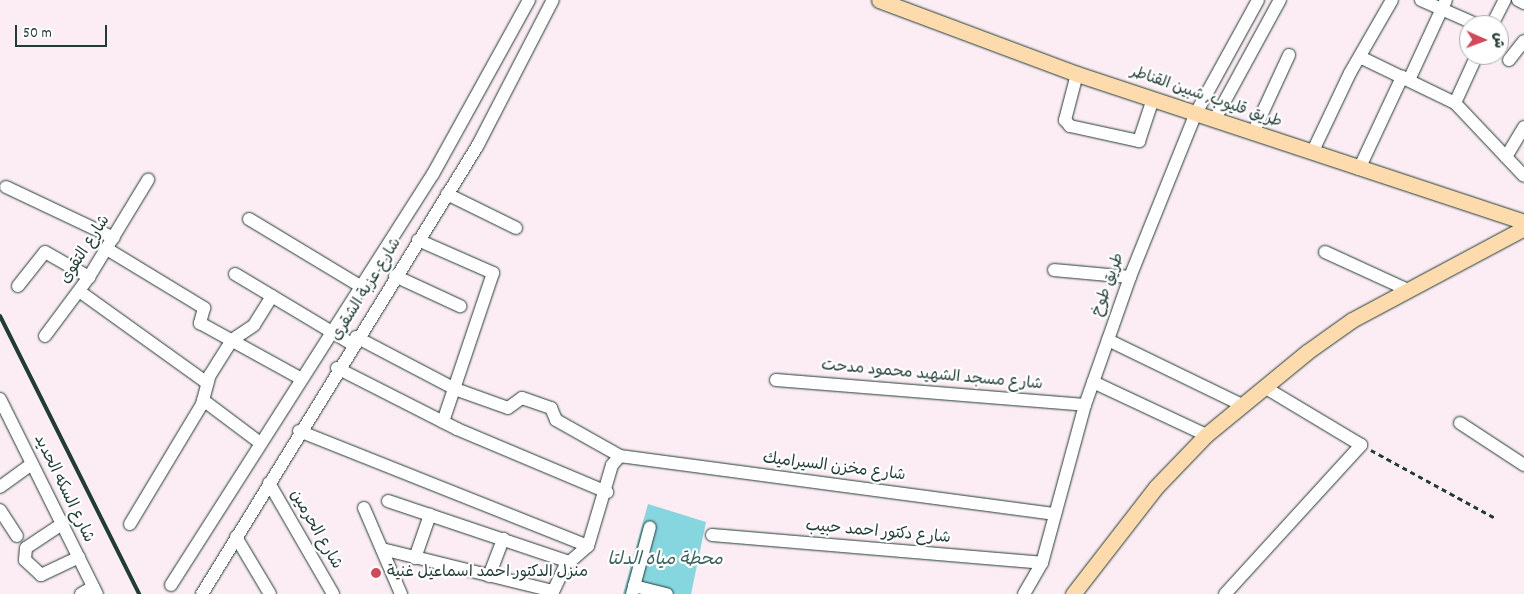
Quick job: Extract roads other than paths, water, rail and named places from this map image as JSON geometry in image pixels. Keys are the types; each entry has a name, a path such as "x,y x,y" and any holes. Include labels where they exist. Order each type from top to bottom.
{"main road":[{"name":"طريق قليوب, شبين القناطر","path":"879,0 1077,74 1359,169 1524,222"},
{"path":"1073,594 1156,487 1206,435 1264,387 1352,320 1524,228"}],"street":[{"name":"شارع عزبة الشقرى","path":"172,587 259,442 462,126 529,0"},
{"name":"شارع عزبة الشقرى","path":"202,594 337,368 508,94 553,0"},
{"name":"طريق طوخ","path":"1024,594 1042,563 1085,405 1130,277 1196,113 1258,0"},
{"path":"1215,120 1280,0"},
{"path":"1312,153 1392,0"},
{"path":"1421,0 1444,5 1461,15"},
{"path":"1497,15 1505,0"},
{"path":"1518,0 1524,3"},
{"path":"1359,169 1444,5"},
{"path":"1510,60 1524,41"},
{"path":"1253,133 1289,55"},
{"path":"1360,60 1406,79 1455,103 1524,176"},
{"path":"1455,103 1473,65"},
{"path":"1077,74 1065,120 1070,126 1139,141 1153,99"},
{"path":"1506,157 1524,127"},
{"name":"شارع التقوى","path":"45,336 89,277 148,180"},
{"path":"6,187 114,238"},
{"path":"447,194 516,228"},
{"path":"249,219 360,286"},
{"path":"418,240 494,273 443,422"},
{"path":"107,249 204,308 199,322 300,378"},
{"path":"18,286 45,252 89,277"},
{"path":"1325,252 1408,290"},
{"path":"1054,270 1130,277"},
{"path":"235,274 330,332 354,341 455,389 508,408 522,398 550,408 556,420 616,460 588,546 569,562 552,593 382,549"},
{"path":"395,276 460,306"},
{"path":"79,290 207,383"},
{"path":"130,524 204,400 207,383 232,340 254,325 272,296"},
{"path":"1108,340 1242,405"},
{"path":"337,368 443,422 607,492"},
{"name":"شارع مسجد الشهيد محمود مدحت","path":"776,380 1085,405"},
{"path":"1093,382 1206,435"},
{"path":"1226,594 1361,445 1264,387"},
{"name":"شارع السكه الحديد","path":"0,399 4,419 32,464 95,590"},
{"path":"204,400 259,442"},
{"path":"1460,423 1524,465"},
{"path":"299,432 588,546"},
{"name":"شارع مخزن السيراميك","path":"616,460 1055,514"},
{"path":"0,487 32,464"},
{"name":"شارع الحرمين","path":"268,483 333,594"},
{"path":"388,501 569,562"},
{"path":"364,508 401,594"},
{"path":"0,510 17,536"},
{"path":"415,558 430,515"},
{"path":"62,524 26,548 25,560 41,575 79,557"},
{"path":"650,527 633,590 667,594"},
{"name":"شارع دكتور احمد حبيب","path":"712,535 1042,563"},
{"path":"236,537 270,594"},
{"path":"490,576 503,540"},
{"path":"81,594 95,590"}],"water":[{"name":"محطة مياه الدلتا","path":"648,504 706,522 691,594 623,594"}],"railway":[{"path":"0,316 139,594"}],"place":[{"name":"منزل الدكتور احمد اسماعيل غنية","path":"376,573"}]}
